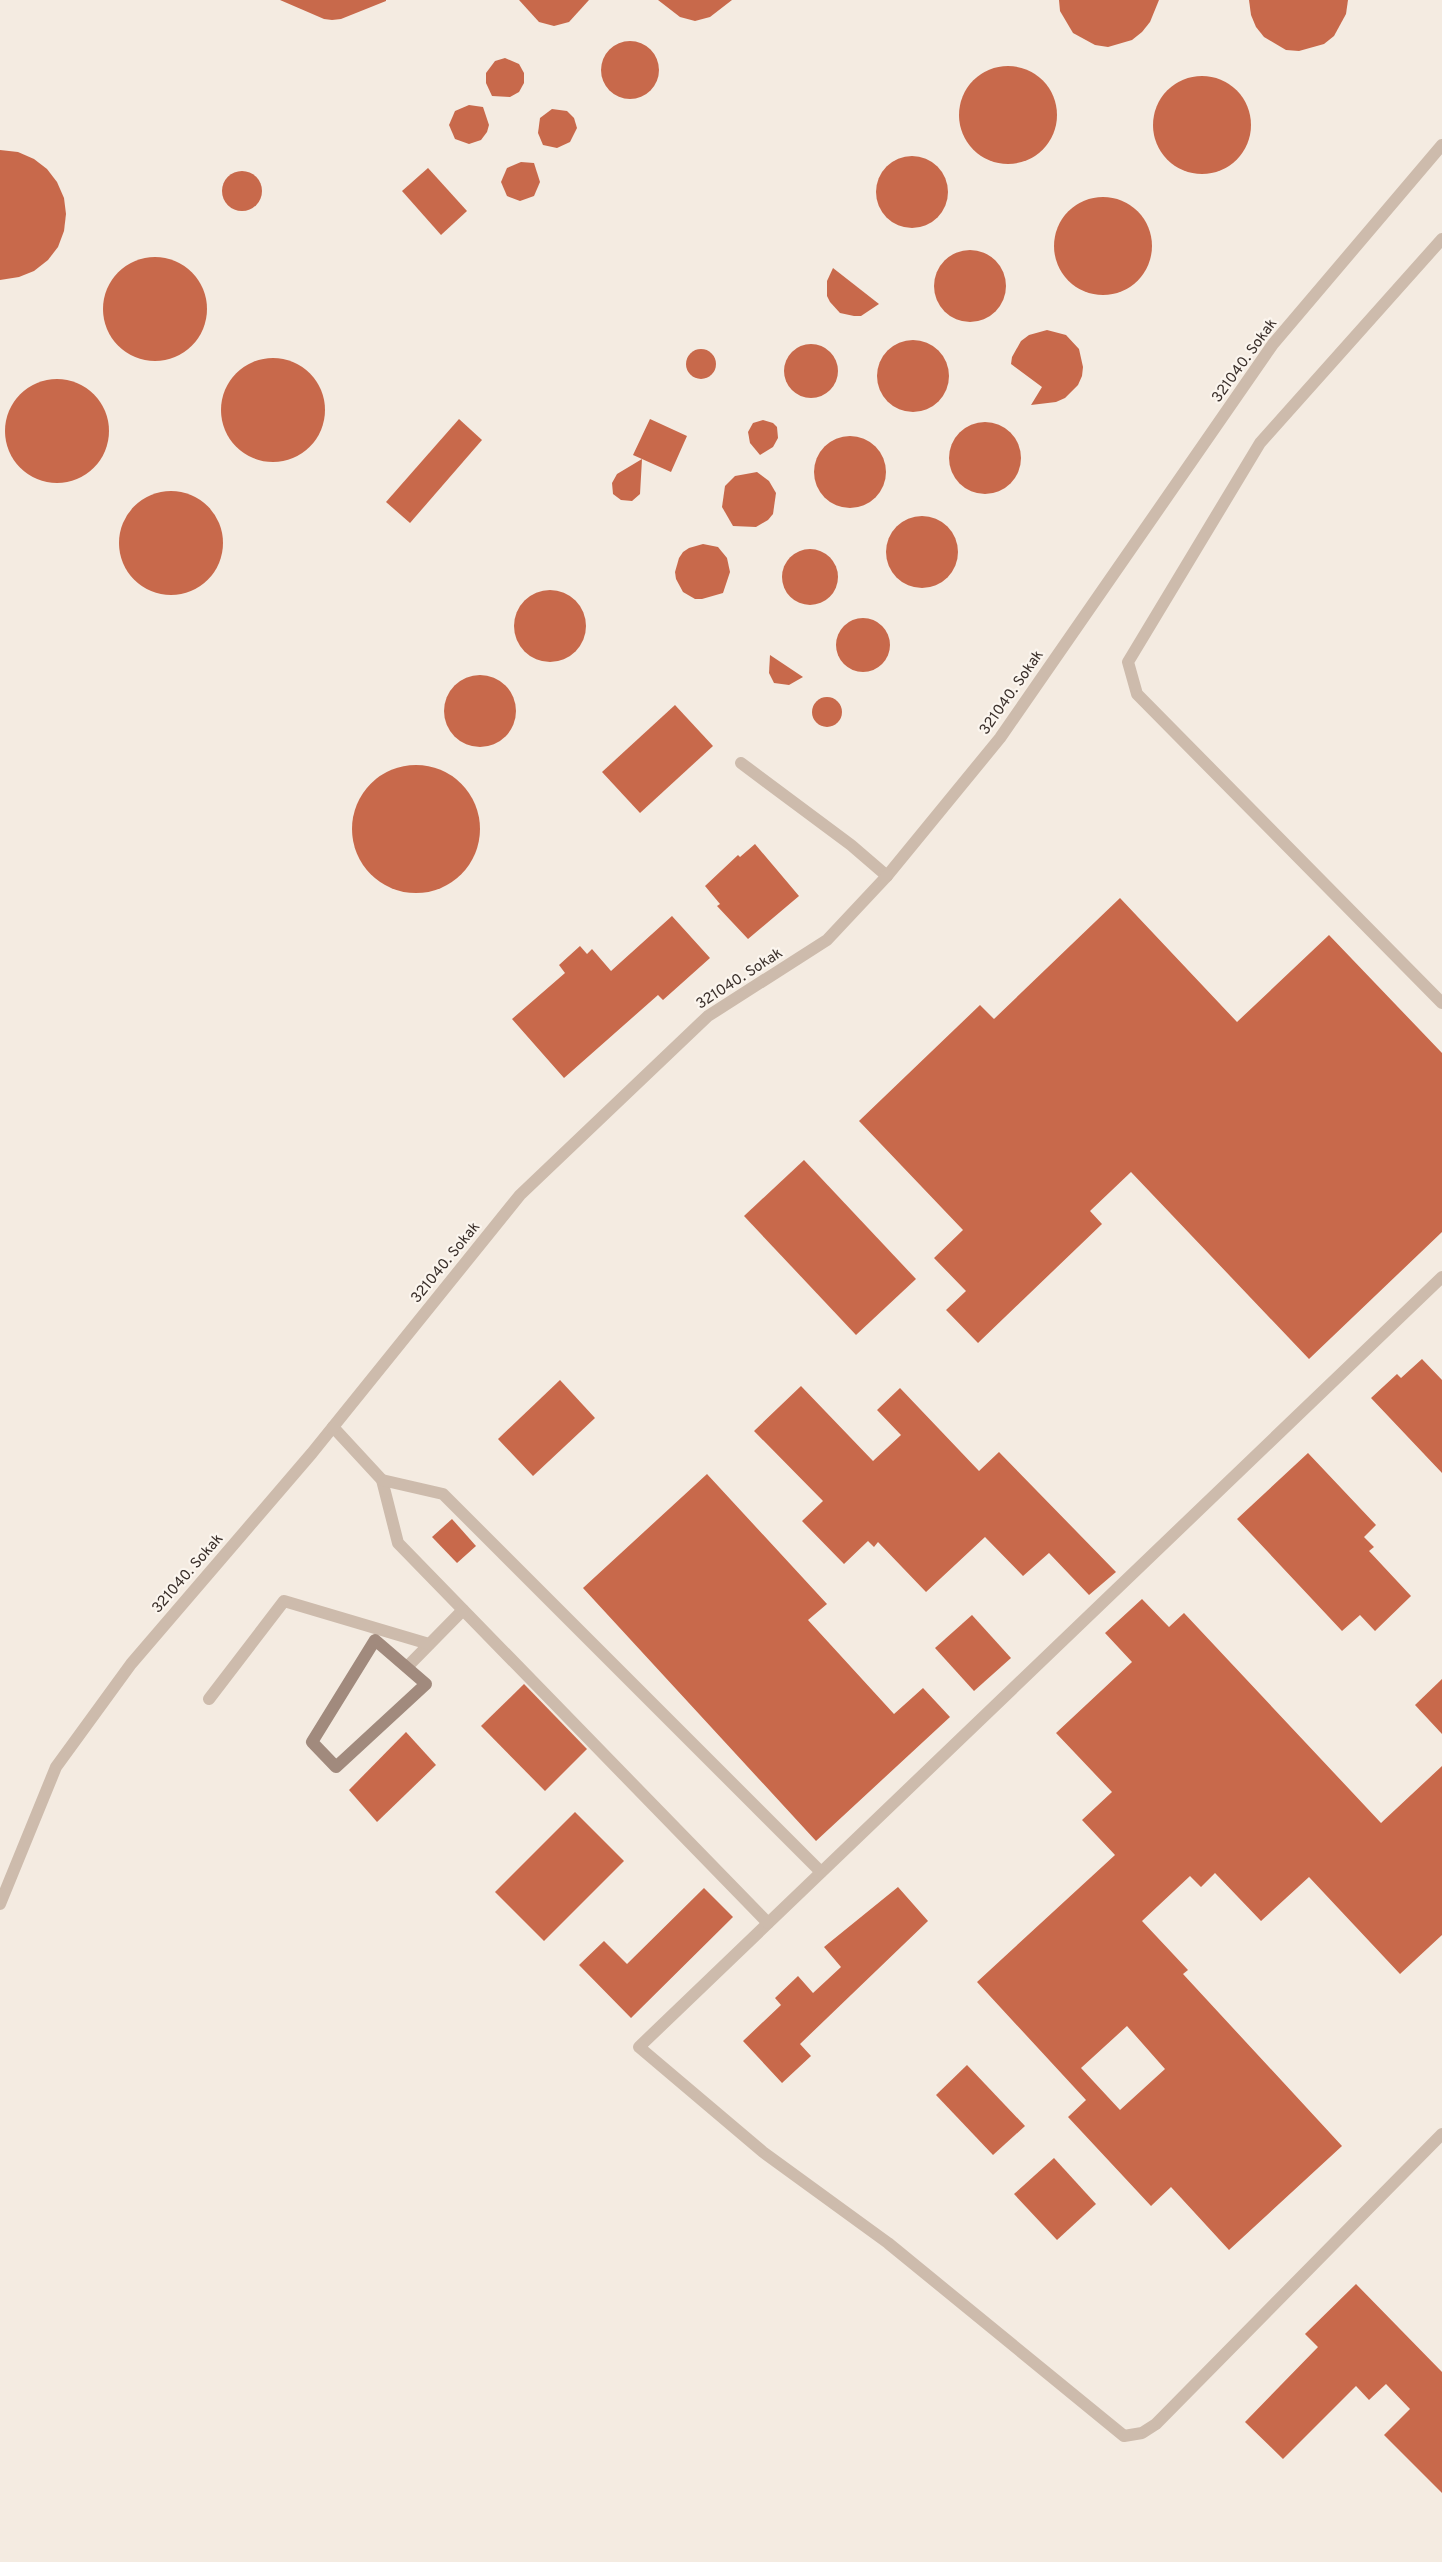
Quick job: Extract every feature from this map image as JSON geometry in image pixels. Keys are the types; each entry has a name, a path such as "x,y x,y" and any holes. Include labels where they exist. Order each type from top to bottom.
{"street":[{"name":"321040. Sokak","path":"0,1904 56,1766 130,1664 333,1428 520,1195 708,1016 827,940 887,876 1000,738 1273,344 1442,145"},
{"path":"1442,240 1260,443 1128,662 1137,694 1442,1003"},
{"path":"741,763 851,845 887,876"},
{"path":"1442,1277 768,1922 639,2048 763,2152 888,2243 1124,2436 1142,2433 1156,2424 1442,2134"},
{"path":"333,1428 382,1480 398,1543 768,1922"},
{"path":"382,1480 443,1494 821,1872"},
{"path":"209,1699 284,1601 429,1644"},
{"path":"407,1666 463,1610"},
{"path":"375,1640 407,1666 426,1684 336,1766 312,1742 375,1640"}],"building":[{"path":"280,0 386,1 341,19 332,20 324,19"},
{"path":"519,0 589,0 569,22 554,26 539,22"},
{"path":"658,0 732,0 710,17 695,21 680,17"},
{"path":"1059,0 1159,0 1150,22 1142,32 1132,40 1108,47 1095,45 1073,33 1060,11"},
{"path":"1249,0 1348,0 1346,14 1334,36 1324,44 1299,51 1286,50 1264,37 1256,27 1251,15"},
{"path":"624,41 636,41 646,45 655,54 659,76 651,91 636,99 624,99 614,95 605,86 601,76 601,64 605,54 614,45"},
{"path":"505,58 519,64 524,73 524,83 519,92 510,97 492,96 486,83 486,73 495,61"},
{"path":"1008,66 1018,67 1035,74 1049,88 1056,105 1056,125 1049,142 1035,156 1018,163 1008,164 998,163 981,156 967,142 960,125 959,115 960,105 967,88 981,74 998,67"},
{"path":"1202,76 1221,80 1237,90 1247,106 1251,125 1247,144 1237,160 1221,170 1202,174 1183,170 1167,160 1157,144 1153,125 1157,106 1167,90 1183,80"},
{"path":"469,105 483,107 489,125 487,132 481,140 469,144 455,139 449,125 455,111"},
{"path":"552,109 567,111 574,118 577,128 570,142 557,148 543,145 538,133 540,118"},
{"path":"0,150 18,152 34,159 47,169 57,182 64,198 66,214 64,231 58,247 48,260 34,271 19,277 0,280"},
{"path":"919,156 938,166 946,178 948,192 946,206 938,218 926,226 905,228 886,218 878,206 876,185 886,166 898,158"},
{"path":"521,162 534,163 540,182 534,196 520,201 507,196 501,182 507,168"},
{"path":"428,168 467,211 441,235 402,191"},
{"path":"242,171 256,177 262,191 256,205 242,211 228,205 222,191 228,177"},
{"path":"1103,197 1122,201 1138,211 1148,227 1152,246 1148,265 1138,281 1122,291 1103,295 1084,291 1068,281 1058,265 1054,246 1058,227 1068,211 1084,201"},
{"path":"977,250 996,260 1004,272 1006,286 1004,300 996,312 984,320 963,322 944,312 936,300 934,279 944,260 956,252"},
{"path":"155,257 175,261 192,272 203,289 207,309 203,329 192,346 175,357 155,361 135,357 118,346 107,329 103,309 107,289 118,272 135,261"},
{"path":"833,268 879,304 861,316 840,313 827,296 827,281"},
{"path":"1047,330 1066,335 1079,349 1083,367 1082,376 1078,385 1065,398 1056,402 1031,405 1042,387 1011,364 1012,357 1021,341 1029,335"},
{"path":"920,340 939,350 947,362 949,376 947,390 939,402 927,410 906,412 887,402 879,390 877,369 887,350 899,342"},
{"path":"806,344 816,344 826,348 834,356 838,371 834,386 826,394 816,398 806,398 796,394 788,386 784,376 784,366 788,356 796,348"},
{"path":"701,349 712,353 716,364 712,375 701,379 690,375 686,364 690,353"},
{"path":"273,358 293,362 310,373 321,390 325,410 321,430 310,447 293,458 273,462 253,458 236,447 225,430 221,410 225,390 236,373 253,362"},
{"path":"57,379 77,383 94,394 105,411 109,431 105,451 94,468 77,479 57,483 37,479 20,468 9,451 5,431 9,411 20,394 37,383"},
{"path":"459,419 482,440 410,523 386,502"},
{"path":"650,419 687,436 671,472 633,455"},
{"path":"763,420 773,423 777,427 778,438 773,447 760,455 750,443 748,432 753,423"},
{"path":"992,422 1011,432 1019,444 1021,458 1019,472 1011,484 999,492 978,494 959,484 951,472 949,451 959,432 971,424"},
{"path":"857,436 876,446 884,458 886,472 884,486 876,498 864,506 843,508 824,498 816,486 814,465 824,446 836,438"},
{"path":"642,459 640,494 632,501 621,500 613,494 612,483 617,474"},
{"path":"757,472 769,481 776,493 773,514 768,520 756,527 733,526 722,507 725,486 735,476"},
{"path":"171,491 191,495 208,506 219,523 223,543 219,563 208,580 191,591 171,595 151,591 134,580 123,563 119,543 123,523 134,506 151,495"},
{"path":"929,516 948,526 956,538 958,552 956,566 948,578 936,586 915,588 896,578 888,566 886,545 896,526 908,518"},
{"path":"703,544 718,547 727,558 730,572 723,593 695,599 683,592 676,579 675,572 683,552"},
{"path":"810,549 825,554 833,562 838,577 833,592 825,600 810,605 795,600 787,592 782,577 787,562 795,554"},
{"path":"557,590 576,600 584,612 586,626 584,640 576,652 564,660 543,662 524,652 516,640 514,619 524,600 536,592"},
{"path":"858,618 868,618 878,622 886,630 890,645 886,660 878,668 868,672 858,672 848,668 840,660 836,650 836,640 840,630 848,622"},
{"path":"770,655 803,677 789,685 774,683 769,673"},
{"path":"487,675 506,685 514,697 516,711 514,725 506,737 494,745 473,747 454,737 446,725 444,704 454,685 466,677"},
{"path":"827,697 838,701 842,712 838,723 827,727 816,723 812,712 816,701"},
{"path":"675,705 713,746 640,813 602,772"},
{"path":"416,765 429,766 441,770 461,784 475,804 479,816 479,842 475,854 461,874 441,888 429,892 416,893 403,892 391,888 371,874 357,854 353,842 352,829 353,816 357,804 371,784 391,770 403,766"},
{"path":"755,844 799,896 748,939 717,906 720,904 705,886 738,855 740,857"},
{"path":"1120,898 1237,1022 1329,935 1442,1053 1442,1232 1309,1359 1131,1172 1090,1211 1102,1224 978,1343 946,1310 966,1291 934,1258 963,1230 859,1121 980,1005 994,1019"},
{"path":"672,916 710,958 663,1000 658,995 564,1078 512,1019 565,973 559,965 580,946 587,954 592,949 611,971"},
{"path":"804,1160 916,1279 856,1335 744,1216"},
{"path":"1422,1359 1442,1380 1442,1473 1371,1398 1397,1374 1401,1378"},
{"path":"560,1380 595,1418 533,1476 498,1439"},
{"path":"801,1386 873,1461 901,1435 877,1410 900,1388 979,1471 999,1452 1116,1572 1089,1595 1049,1553 1023,1576 985,1537 926,1592 878,1542 874,1547 868,1541 844,1564 802,1521 823,1501 754,1431"},
{"path":"1308,1453 1376,1525 1364,1537 1374,1547 1369,1551 1411,1596 1375,1631 1360,1615 1342,1631 1237,1519"},
{"path":"707,1474 827,1604 808,1620 894,1714 923,1688 950,1717 816,1841 583,1588"},
{"path":"452,1519 476,1546 457,1563 432,1537"},
{"path":"1142,1599 1169,1627 1184,1613 1381,1823 1442,1766 1442,1935 1400,1974 1309,1877 1261,1921 1215,1873 1201,1887 1190,1876 1142,1921 1188,1970 1183,1974 1342,2146 1229,2250 1171,2187 1151,2206 1068,2117 1086,2100 977,1982 1115,1855 1082,1820 1112,1792 1056,1733 1132,1662 1105,1633","holes":["1127,2026 1165,2069 1120,2110 1081,2068"]},
{"path":"972,1615 1011,1658 974,1691 935,1648"},
{"path":"1442,1679 1442,1734 1415,1705"},
{"path":"524,1684 587,1749 545,1791 481,1726"},
{"path":"406,1732 436,1765 377,1822 349,1790"},
{"path":"575,1812 624,1861 544,1941 495,1892"},
{"path":"898,1887 928,1921 800,2044 811,2056 782,2083 743,2041 781,2005 775,1998 798,1976 813,1993 841,1967 824,1947"},
{"path":"704,1888 733,1917 631,2018 579,1965 604,1941 627,1964"},
{"path":"967,2065 1025,2126 993,2155 936,2095"},
{"path":"1054,2158 1096,2204 1057,2240 1014,2194"},
{"path":"1356,2284 1442,2372 1442,2493 1384,2435 1410,2409 1386,2384 1369,2400 1356,2386 1283,2459 1245,2422 1318,2347 1305,2334"}]}
